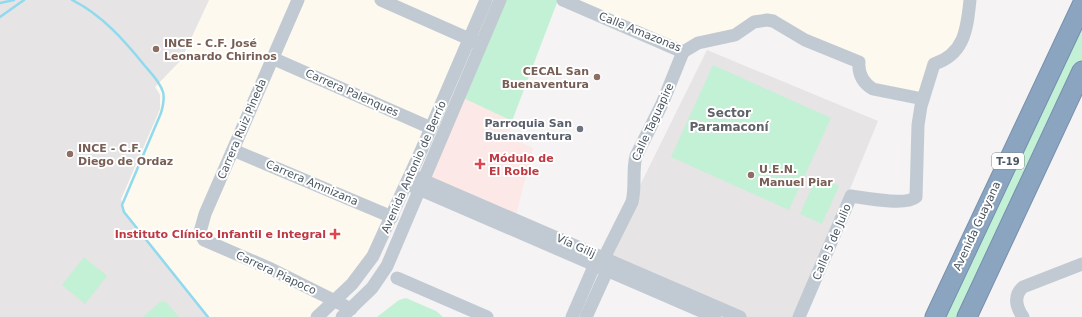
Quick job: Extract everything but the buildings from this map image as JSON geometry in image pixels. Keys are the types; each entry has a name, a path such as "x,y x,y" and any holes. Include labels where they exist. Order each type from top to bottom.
{"highway":[{"name":"Avenida Guayana","path":"935,317 1082,6"},
{"name":"T-19","path":"967,317 1082,71"}],"street":[{"name":"Carrera Ruiz Pineda","path":"201,237 200,227 205,214 298,0"},
{"path":"381,0 481,44"},
{"name":"Avenida Antonio de Berrío","path":"316,317 352,284 368,265 409,179 486,0"},
{"name":"Avenida Antonio de Berrío","path":"346,313 372,288 387,266 500,0"},
{"name":"Calle Amazonas","path":"563,0 683,52 698,43 735,34 754,22 761,20 773,21 806,40 859,62 860,74 867,85 873,89 923,99"},
{"name":"Calle 5 de Julio","path":"799,317 852,196 893,200 910,200 916,197 918,124 923,99 934,64 945,61 951,56 961,42 968,24 970,0"},
{"name":"Calle Taguapire","path":"603,262 632,202 634,194 633,164 636,156 662,104 683,52"},
{"name":"Carrera Palenques","path":"272,58 431,128"},
{"name":"Carrera Amnizana","path":"233,150 392,217"},
{"name":"Vía Gilij","path":"409,179 603,262 740,317"},
{"name":"Carrera Piapoco","path":"201,237 204,240 335,301 346,313"},
{"path":"572,317 603,262"},
{"path":"586,317 603,262"},
{"name":"Vía Gilij","path":"603,262 715,317"},
{"path":"1023,317 1018,308 1016,299 1023,287 1082,264"},
{"path":"397,278 483,316"}],"shaded area":[{"name":"INCE - C.F. Diego de Ordaz","path":"0,0 209,0 181,60 155,87 160,95 160,109 121,199 124,212 208,317 0,317"},
{"path":"209,0 486,0 382,239 317,317 208,317 124,212 121,199 160,109 158,91 155,87 181,60"},
{"path":"563,0 970,0 965,34 934,64 923,99 880,91 859,66 773,21 683,52"},
{"name":"U.E.N. Manuel Piar","path":"707,50 878,121 850,189 851,196 799,317 740,317 604,258"},
{"name":"Módulo de El Roble","path":"459,96 512,121 508,137 533,148 515,219 424,180"}],"green space":[{"path":"500,0 558,0 512,121 459,96"},
{"path":"1082,5 1082,71 967,317 935,317"},
{"path":"713,65 831,118 789,210 671,157"},
{"path":"817,176 839,186 822,224 800,214"},
{"path":"84,257 107,276 85,304 62,285"},
{"path":"406,298 436,311 443,317 377,317 399,300"},
{"path":"165,301 179,317 143,317 160,302"}],"waterway":[{"path":"0,3 14,0"},
{"path":"0,17 24,0"},
{"path":"72,0 93,13 112,29 153,75 162,88 164,100 161,113 122,205 124,212 208,317"}],"place":[{"name":"INCE - C.F. José Leonardo Chirinos","path":"156,49"},
{"name":"CECAL San Buenaventura","path":"597,77"},
{"name":"Parroquia San Buenaventura","path":"580,129"},
{"name":"INCE - C.F. Diego de Ordaz","path":"70,154"},
{"name":"Módulo de El Roble","path":"480,164"},
{"name":"U.E.N. Manuel Piar","path":"751,175"},
{"name":"Instituto Clínico Infantil e Integral","path":"335,234"}],"district":[{"name":"Sector Paramaconí","path":"729,120"}]}
